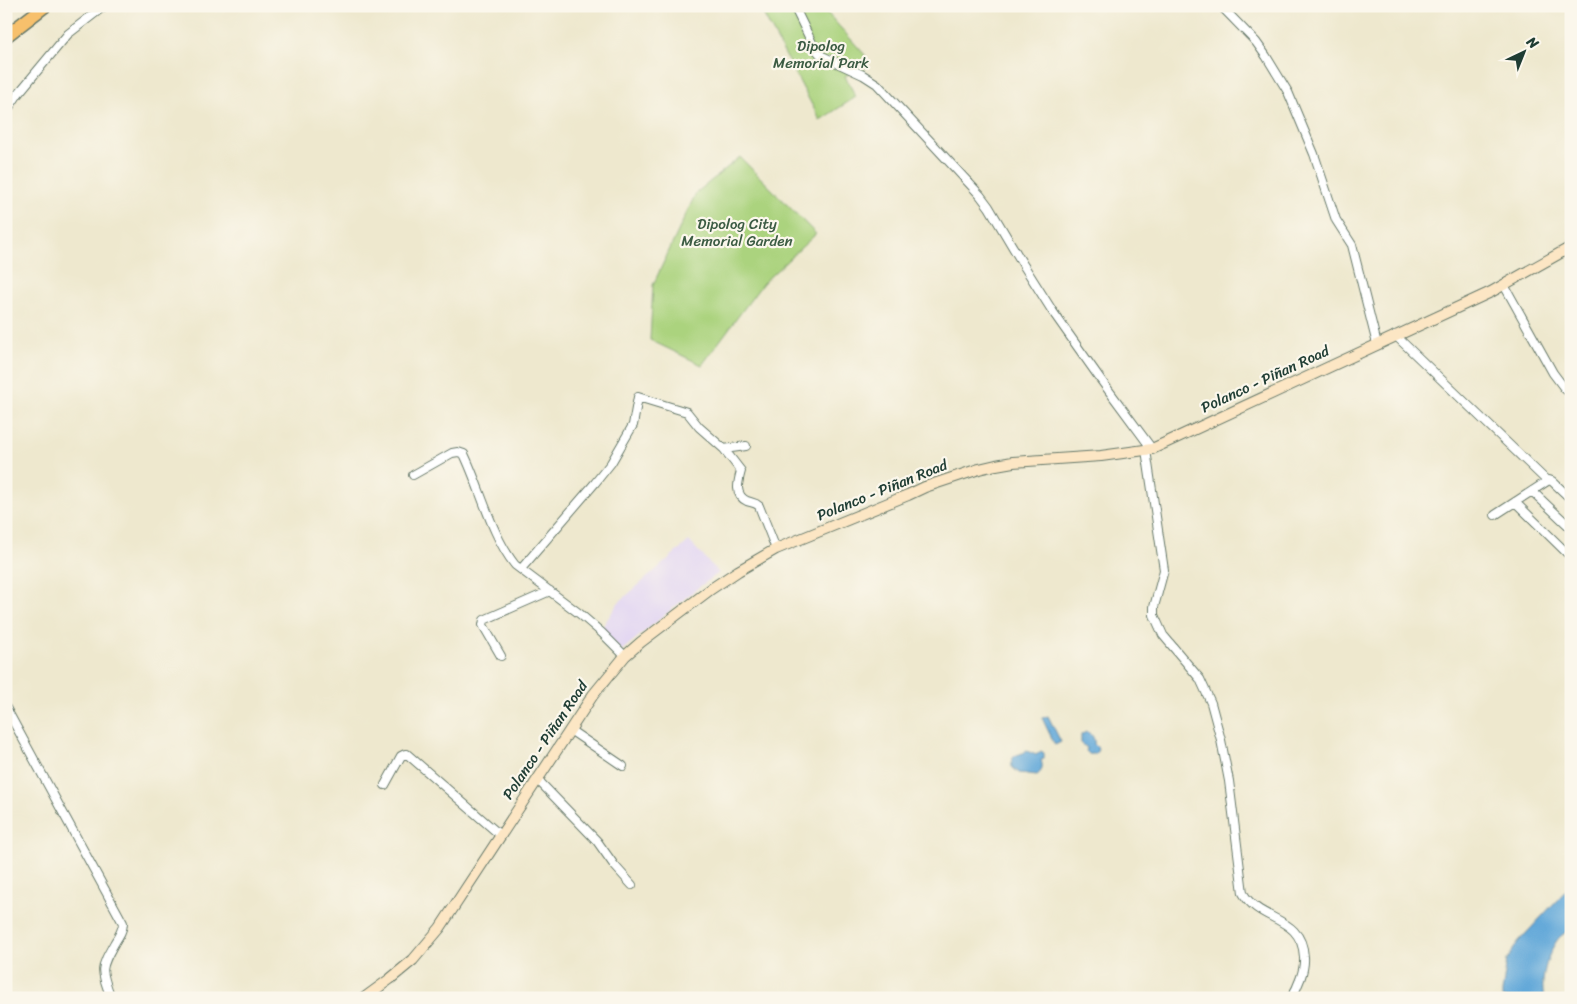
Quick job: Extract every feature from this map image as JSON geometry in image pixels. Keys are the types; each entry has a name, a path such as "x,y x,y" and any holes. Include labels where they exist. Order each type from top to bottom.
{"highway":[{"path":"6,36 44,6"}],"main road":[{"name":"Polanco - Piñan Road","path":"364,998 413,960 446,920 593,695 625,656 663,624 712,589 776,549 925,487 979,469 1012,462 1101,456 1149,450 1504,285 1571,247"}],"street":[{"path":"6,112 18,94 68,34 104,6"},
{"path":"794,6 817,52 877,84 980,195 1053,312 1149,450 1164,570 1154,607 1154,616 1163,635 1200,678 1212,703 1229,781 1243,893 1254,906 1285,923 1294,931 1303,948 1304,964 1295,992 1291,998"},
{"path":"1221,6 1256,42 1288,92 1314,154 1336,220 1352,245 1378,344"},
{"path":"1504,285 1553,373 1571,394"},
{"path":"1395,335 1547,481 1552,481 1571,499"},
{"path":"521,569 596,483 611,462 633,425 638,398 687,412 699,427 724,449 741,471 738,484 740,495 758,506 776,549"},
{"path":"724,449 746,446"},
{"path":"413,475 452,453 464,454 501,543 510,558 521,569 602,633 625,656"},
{"path":"1495,515 1547,481"},
{"path":"1532,491 1571,528"},
{"path":"1515,502 1571,557"},
{"path":"501,656 483,626 484,620 550,591"},
{"path":"6,708 123,923 123,928 102,970 103,979 111,998"},
{"path":"570,730 623,766"},
{"path":"384,785 401,756 407,754 500,835"},
{"path":"537,779 597,840 614,865 632,885"}],"shaded area":[{"path":"689,541 719,573 695,590 621,651 601,629 618,603"}],"green space":[{"name":"Dipolog Memorial Park","path":"759,6 821,6 865,55 864,71 860,73 854,71 845,76 856,97 820,120"},
{"name":"Dipolog City Memorial Garden","path":"740,157 816,234 763,283 702,365 650,340 653,285 696,193"}],"water":[{"path":"1048,716 1061,742 1055,745 1042,718"},
{"path":"1086,732 1093,736 1094,744 1098,748 1094,754 1089,754 1086,751 1087,748 1081,743 1081,735"},
{"path":"1027,751 1036,755 1041,751 1044,753 1044,759 1041,760 1041,770 1037,775 1019,773 1012,767 1012,759"},
{"path":"1571,885 1571,928 1558,939 1548,960 1543,983 1544,998 1502,998 1507,960 1518,942"}]}
